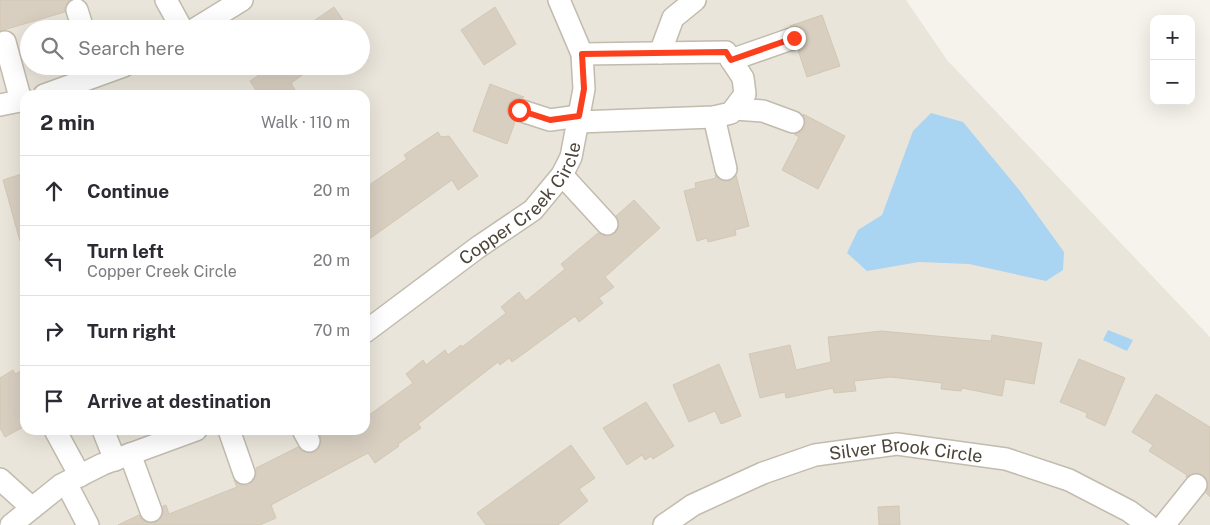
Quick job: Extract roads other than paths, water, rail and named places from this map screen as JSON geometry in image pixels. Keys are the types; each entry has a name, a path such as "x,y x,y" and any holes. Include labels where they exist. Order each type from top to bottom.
{"street":[{"path":"166,0 177,20"},
{"path":"210,20 242,0"},
{"name":"Copper Creek Circle","path":"370,328 476,248 533,210 562,175 571,157 584,89 582,54 559,0"},
{"path":"660,53 673,18 695,0"},
{"path":"731,60 794,38"},
{"path":"6,42 20,90"},
{"path":"519,110 550,120 714,117 731,113 745,94 742,78 726,52 582,54"},
{"path":"56,90 91,75"},
{"path":"0,105 20,101"},
{"path":"734,109 763,111 793,122"},
{"path":"714,117 726,169"},
{"path":"562,175 607,224"},
{"path":"57,435 88,525"},
{"path":"107,435 123,457 150,511"},
{"path":"11,525 73,479 123,457 182,435"},
{"path":"231,435 244,473"},
{"name":"Silver Brook Circle","path":"664,525 693,505 763,473 815,455 897,444 1006,458 1069,480 1130,511 1148,525"},
{"path":"0,479 32,508"},
{"path":"1164,525 1196,485"}],"water":[{"path":"931,113 963,122 1020,191 1064,252 1063,270 1046,281 969,264 919,262 867,271 847,253 858,230 882,215 913,131"},
{"path":"1108,330 1133,340 1127,351 1103,340"}]}
